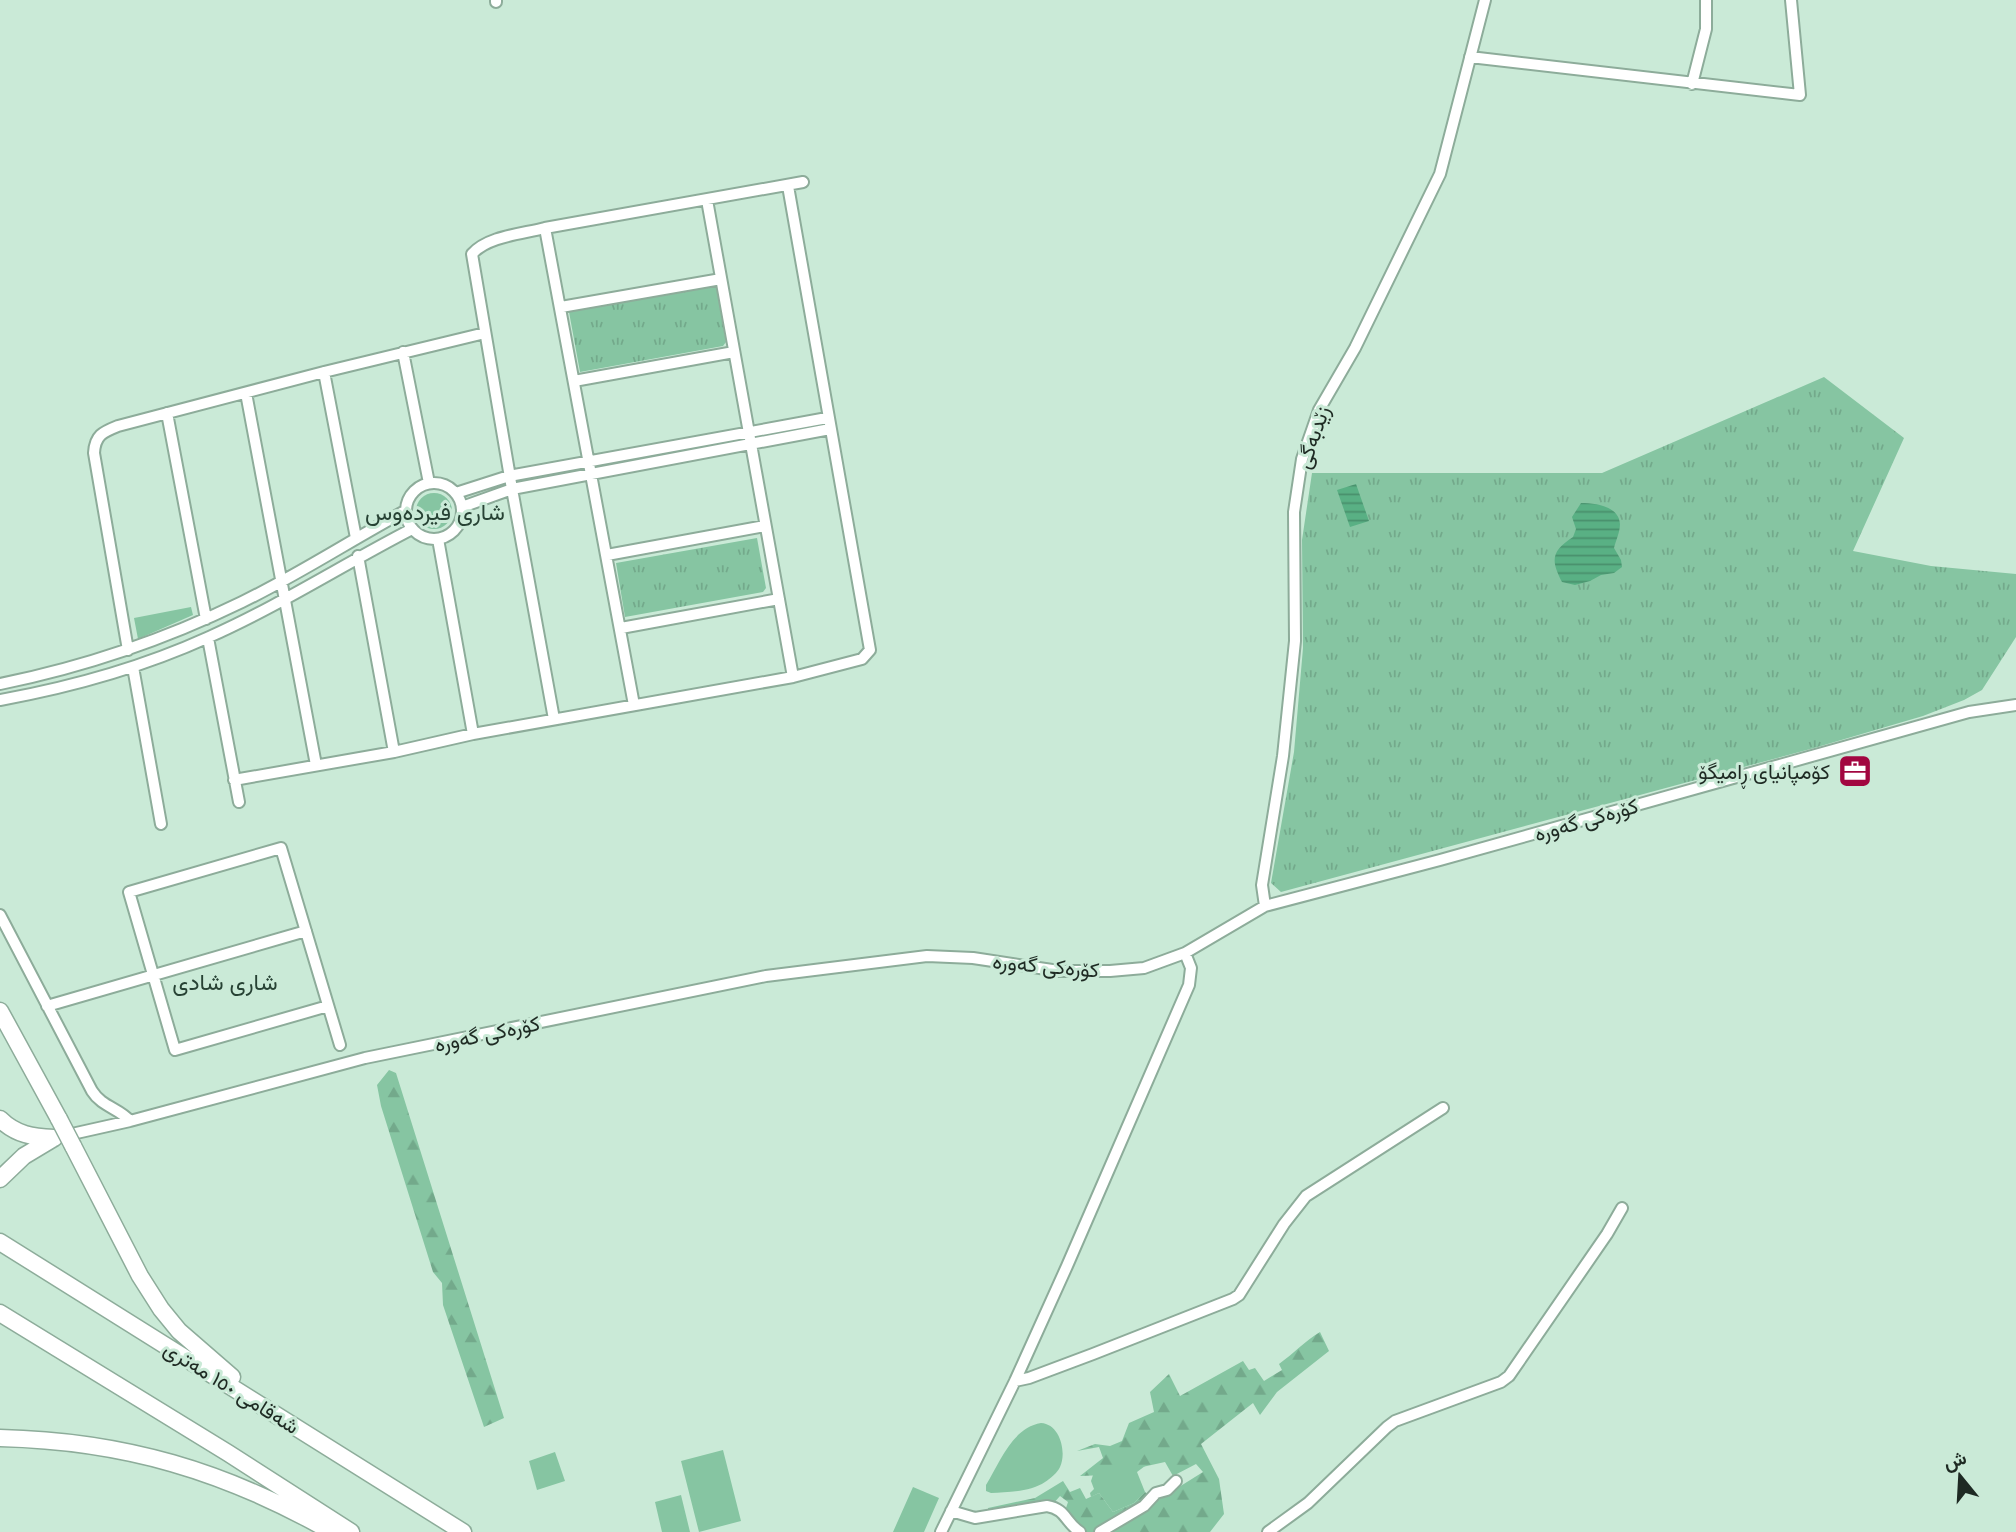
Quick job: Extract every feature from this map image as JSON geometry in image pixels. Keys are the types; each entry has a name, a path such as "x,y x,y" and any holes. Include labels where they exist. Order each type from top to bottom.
{"highway":[{"path":"0,1011 140,1276 161,1309 179,1332 271,1411"},
{"path":"0,1119 25,1135 54,1138"},
{"path":"0,1180 24,1156 54,1138"},
{"name":"شەقامی ١٥٠ مەتری","path":"0,1242 463,1532"},
{"path":"0,1313 351,1532"},
{"path":"0,1438 69,1441 136,1453 247,1488 332,1532"}],"street":[{"name":"زێدبەگی","path":"1265,906 1262,885 1282,766 1295,641 1294,512 1302,459 1319,410 1355,348 1434,188 1449,144 1485,0"},
{"path":"1692,84 1706,29 1706,0"},
{"path":"1470,57 1800,95 1791,0"},
{"path":"554,719 509,476 472,254 478,247 502,238 545,228 803,182"},
{"path":"234,780 793,677 862,659 870,650 788,186"},
{"path":"707,200 793,677"},
{"path":"545,228 634,705"},
{"path":"561,307 722,279"},
{"path":"128,650 95,444 98,436 106,430 167,413 485,333"},
{"path":"404,352 429,483"},
{"path":"574,381 734,352"},
{"path":"324,372 356,537"},
{"path":"246,393 316,765"},
{"path":"167,413 206,619"},
{"path":"462,507 512,489 829,423"},
{"path":"456,493 509,476 589,461 749,438"},
{"path":"429,483 448,486 456,493 462,507 461,519 450,534 438,539 422,537 412,528 405,511 413,491 429,483"},
{"path":"0,684 79,666 206,619 405,511"},
{"path":"607,555 765,526"},
{"path":"0,701 61,688 133,667 208,638 284,600 412,528"},
{"path":"438,539 473,734"},
{"path":"358,556 394,752"},
{"path":"621,628 779,599"},
{"path":"208,638 239,802"},
{"path":"133,667 161,824"},
{"name":"کۆرەکی گەورە","path":"54,1138 130,1121 365,1058 766,976 927,956 973,958 1059,971 1144,968 1185,953 1265,906 1440,860 1969,712 2016,705"},
{"path":"328,1006 175,1050 129,892 281,848 340,1045"},
{"path":"0,915 95,1096 130,1121"},
{"path":"47,1006 306,931"},
{"path":"941,1532 1015,1381 1189,985 1191,968 1185,953"},
{"path":"1015,1381 1093,1354 1233,1299 1239,1295 1284,1224 1306,1196 1443,1108"},
{"path":"1268,1532 1308,1503 1387,1427 1501,1382 1509,1376 1622,1208"},
{"path":"1100,1532 1144,1506 1156,1493 1167,1490 1176,1481"},
{"path":"951,1511 975,1518 1047,1506 1063,1511 1066,1521 1080,1532"}],"green space":[{"path":"716,285 726,342 723,346 580,372 569,312"},
{"path":"1824,377 1904,438 1853,551 1931,566 2016,574 2016,637 1982,690 1923,716 1814,748 1281,892 1271,883 1294,752 1303,648 1302,540 1312,473 1602,473"},
{"path":"434,493 447,498 452,511 447,524 434,529 421,524 416,511 421,498"},
{"path":"757,538 766,588 763,592 625,617 616,563"},
{"path":"191,607 193,615 138,639 134,618"},
{"path":"389,1070 396,1073 504,1418 484,1427 443,1305 442,1283 433,1272 381,1106 377,1085"},
{"path":"1320,1332 1329,1351 1277,1392 1260,1415 1253,1403 1201,1444 1219,1479 1224,1514 1210,1532 1107,1532 1203,1472 1196,1464 1173,1476 1165,1462 1106,1475 1080,1476 1103,1458 1099,1447 1077,1451 1095,1444 1110,1446 1122,1441 1129,1423 1154,1412 1150,1392 1169,1374 1180,1396 1243,1361 1249,1370 1255,1368 1264,1381 1282,1370 1279,1364"},
{"path":"1041,1423 1053,1428 1060,1440 1063,1454 1058,1471 1047,1481 1032,1488 991,1493 986,1491 986,1485 1008,1447 1022,1432"},
{"path":"723,1450 741,1521 699,1532 681,1461"},
{"path":"555,1452 565,1481 537,1490 529,1461"},
{"path":"1145,1466 1137,1472 1145,1492 1134,1503 1113,1512 1099,1493 1091,1497 1090,1493 1094,1489 1091,1481 1093,1475"},
{"path":"1063,1481 1070,1492 1080,1488 1086,1499 1099,1493 1113,1512 1134,1503 1145,1492 1151,1497 1097,1532 1083,1532 1066,1508 1068,1502 1060,1496 1053,1504 988,1513 988,1508 1035,1498"},
{"path":"913,1487 939,1498 924,1532 893,1532"},
{"path":"681,1495 690,1532 662,1532 655,1502"}],"shaded area":[{"path":"1356,484 1369,521 1350,527 1337,490"},
{"path":"1581,503 1611,509 1619,518 1620,527 1614,548 1622,567 1614,573 1575,585 1562,582 1555,556 1573,537 1576,529 1572,517"}],"place":[{"name":"کۆمپانیای ڕامیگۆ","path":"1855,771"}],"district":[{"name":"شاری فیردەوس","path":"435,511"},
{"name":"شاری شادی","path":"225,981"}]}
